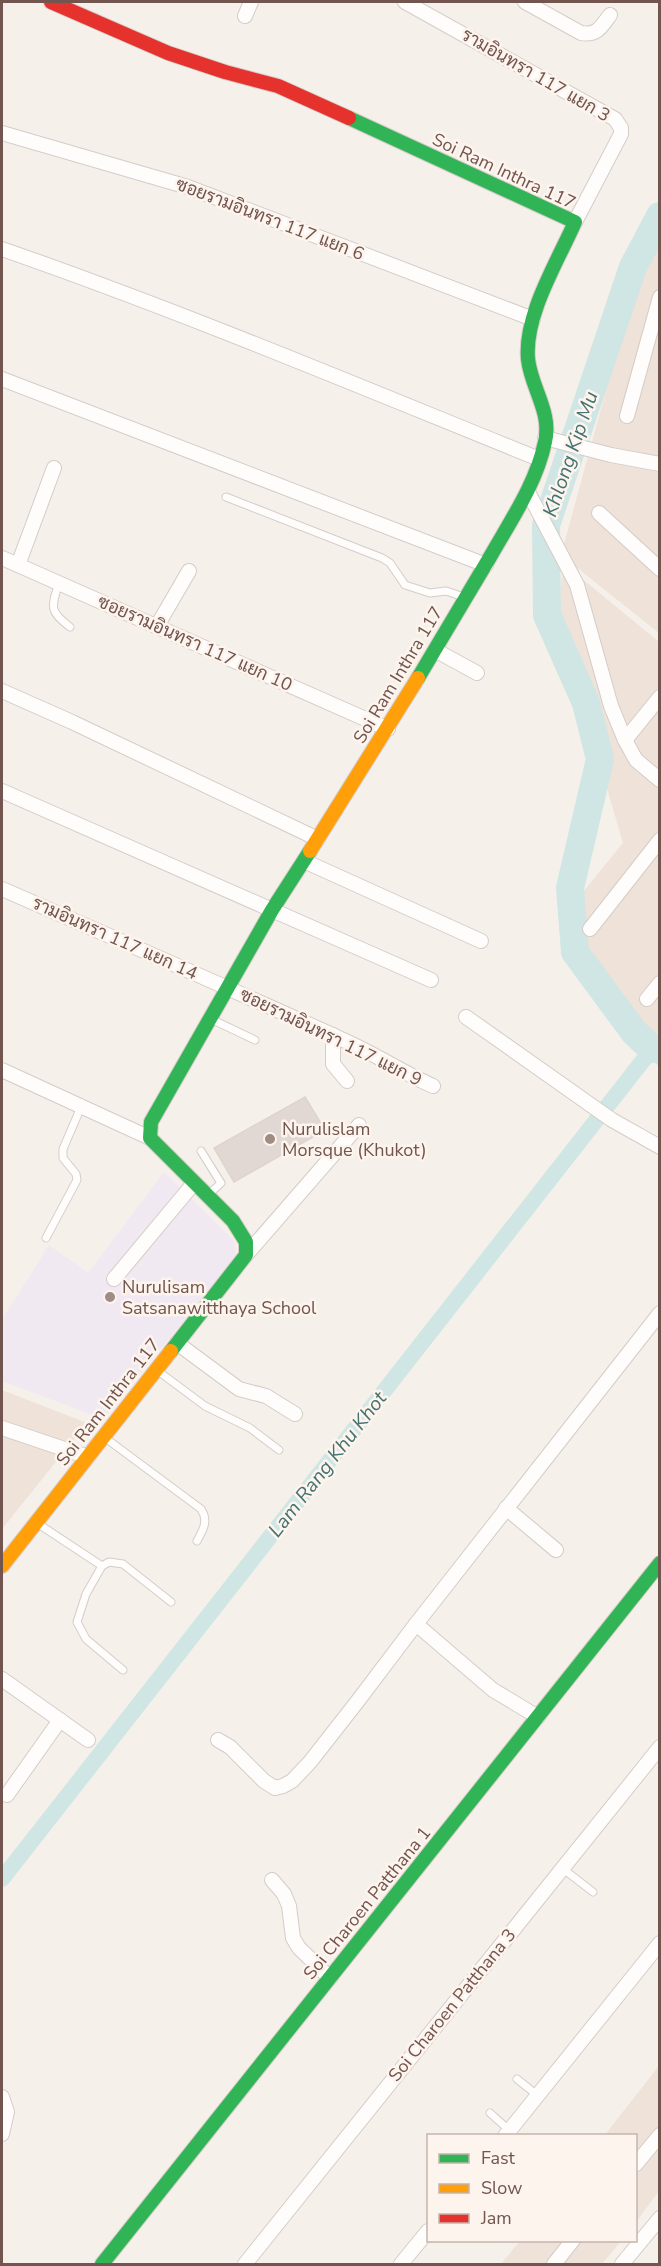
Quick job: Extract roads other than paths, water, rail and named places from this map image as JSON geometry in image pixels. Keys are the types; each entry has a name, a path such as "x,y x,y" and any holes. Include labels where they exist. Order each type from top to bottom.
{"street":[{"name":"Soi Ram Inthra 117","path":"51,2 168,53 225,72 278,86 575,222 533,319 528,354 532,377 547,422 545,438 528,492 388,729 272,910 151,1122 150,1138"},
{"path":"245,16 251,2"},
{"name":"รามอินทรา 117 แยก 3","path":"405,2 421,5 605,112 619,124 621,134 575,222"},
{"path":"525,2 581,33 590,35 597,32 610,15"},
{"name":"ซอยรามอินทรา 117 แยก 6","path":"2,134 188,187 533,319"},
{"path":"2,249 160,307 539,459"},
{"path":"627,416 660,297"},
{"path":"2,379 486,565"},
{"path":"545,438 611,455 660,464"},
{"path":"18,565 54,468"},
{"path":"528,492 577,585 611,706 625,741 636,760 660,780"},
{"path":"599,513 660,569"},
{"name":"ซอยรามอินทรา 117 แยก 10","path":"2,558 388,729"},
{"path":"157,626 189,571"},
{"path":"435,650 477,673"},
{"path":"2,691 318,839"},
{"path":"625,741 660,697"},
{"path":"2,791 430,980"},
{"path":"590,929 660,840"},
{"path":"304,861 481,940"},
{"name":"รามอินทรา 117 แยก 14","path":"2,889 229,987"},
{"path":"647,999 660,983"},
{"name":"ซอยรามอินทรา 117 แยก 9","path":"229,987 378,1056 409,1076 433,1086"},
{"path":"466,1017 592,1107 660,1147"},
{"path":"333,1035 333,1064 347,1080"},
{"path":"2,1070 150,1138 241,1232 246,1242 246,1255"},
{"path":"246,1255 359,1125"},
{"path":"114,1279 194,1183"},
{"name":"Soi Ram Inthra 117","path":"2,1566 246,1255"},
{"path":"218,1740 230,1747 264,1781 275,1788 292,1781 310,1762 660,1313"},
{"path":"177,1343 239,1389 266,1396 295,1414"},
{"path":"2,1428 88,1457"},
{"path":"506,1508 556,1550"},
{"name":"Soi Charoen Patthana 1","path":"102,2265 660,1563"},
{"path":"416,1624 494,1690 538,1717"},
{"path":"2,1679 88,1740"},
{"path":"7,1795 60,1720"},
{"name":"Soi Charoen Patthana 3","path":"245,2265 660,1747"},
{"path":"272,1880 284,1894 289,1906 293,1938 298,1948 330,1978"},
{"path":"507,2133 660,1943"},
{"path":"2,2097 7,2112 2,2134"},
{"path":"637,2163 660,2135"},
{"path":"622,2265 660,2218"},
{"path":"401,2265 427,2233"},
{"path":"554,2265 572,2242"}],"lane":[{"path":"226,497 382,558 390,563 405,585 430,592 446,591 466,598"},
{"path":"59,583 53,600 53,610 56,616 70,627"},
{"path":"211,1019 255,1040"},
{"path":"46,1238 77,1180 76,1174 63,1158 63,1149 81,1107"},
{"path":"201,1152 221,1183 207,1196"},
{"path":"156,1370 205,1406 250,1428 279,1450"},
{"path":"104,1437 201,1509 206,1515 206,1522 197,1541"},
{"path":"37,1523 102,1566"},
{"path":"123,1670 86,1639 77,1622 86,1594 102,1566 116,1562 123,1564 171,1602"},
{"path":"562,1868 593,1892"},
{"path":"517,2079 537,2096"},
{"path":"490,2113 507,2133"}],"waterway":[{"name":"Khlong Kip Mu","path":"652,1049 634,1032 575,952 570,888 600,759 586,703 547,615 546,525 633,267 660,216"},
{"name":"Lam Rang Khu Khot","path":"2,1879 652,1049 660,1057"}],"place":[{"name":"Nurulislam Morsque (Khukot)","path":"270,1139"},
{"name":"Nurulisam Satsanawitthaya School","path":"110,1297"}]}
